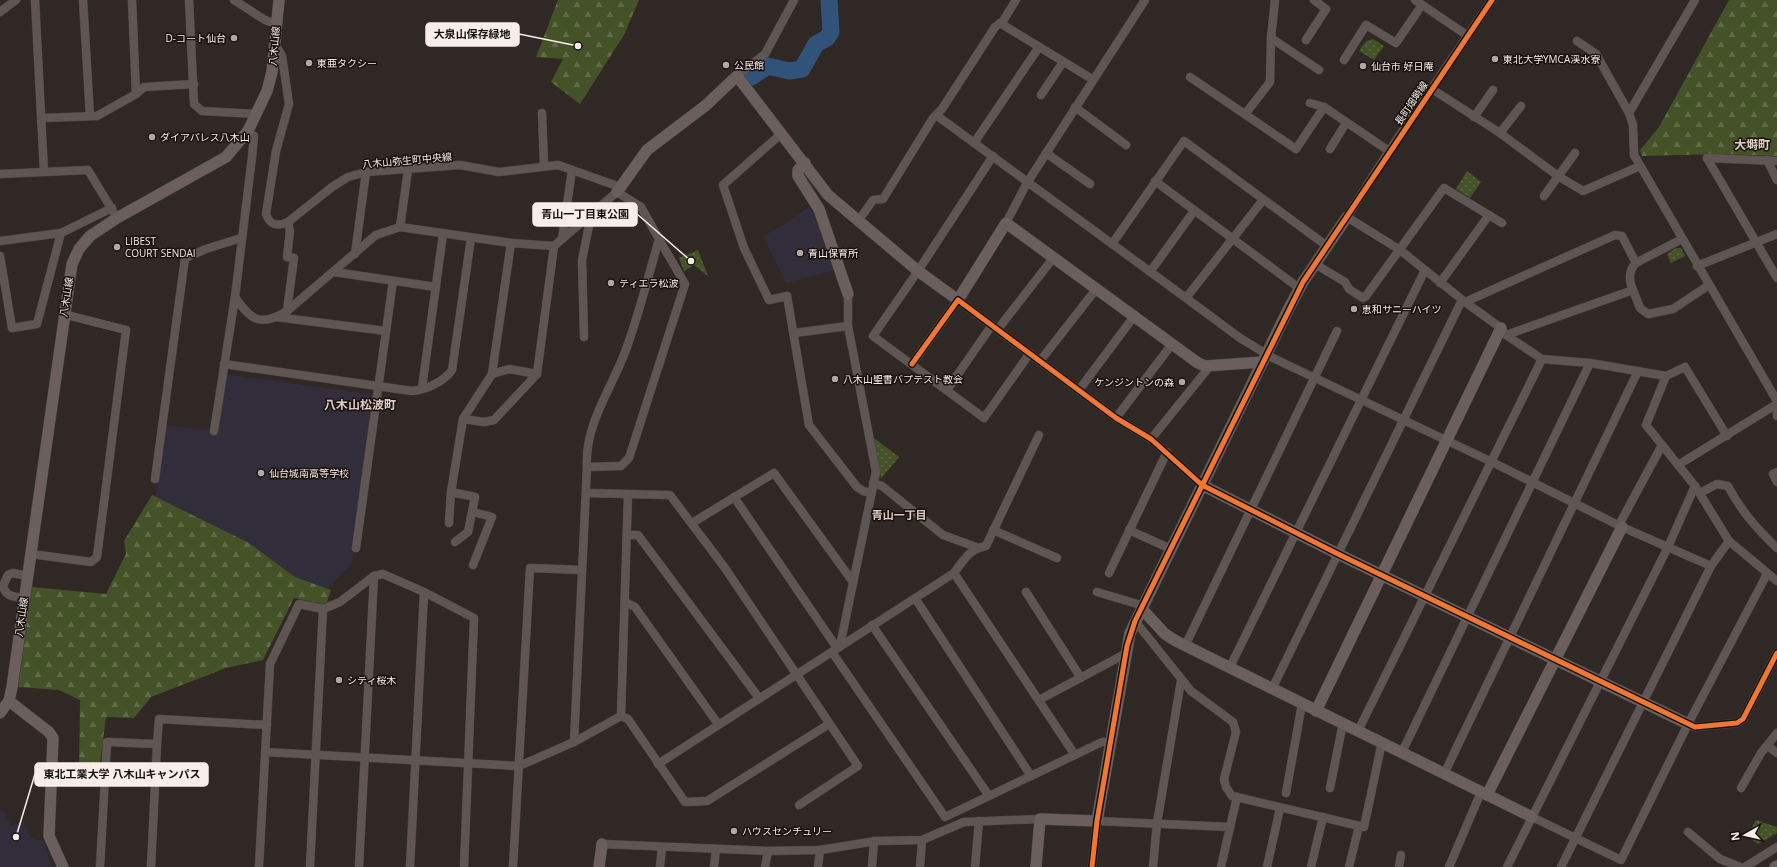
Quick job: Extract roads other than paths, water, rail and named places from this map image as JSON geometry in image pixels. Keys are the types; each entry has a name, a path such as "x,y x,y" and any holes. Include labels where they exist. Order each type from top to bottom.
{"street":[{"path":"0,12 16,0"},
{"path":"35,0 44,172"},
{"path":"83,0 90,116"},
{"path":"132,0 136,94"},
{"path":"189,0 194,104 202,111 257,114"},
{"path":"234,0 265,20 276,24"},
{"name":"八木山線","path":"9,701 31,554 63,314 72,264 79,248 90,236 117,218 226,157 248,132 267,91 275,44 279,0"},
{"path":"463,419 484,422 494,420 537,374 554,246 591,216 619,190 647,150 705,106 737,76 765,54 794,0"},
{"path":"859,220 873,200 883,199 936,115 942,109 995,27 1000,23 1016,0"},
{"path":"912,364 958,300 1006,223 1027,183 1145,0"},
{"path":"1246,113 1270,82 1271,38 1275,0"},
{"path":"1306,40 1326,9 1314,0"},
{"name":"長町畑塒線","path":"1347,217 1389,151 1492,0"},
{"path":"1629,113 1695,0"},
{"path":"1344,60 1366,25 1396,44 1418,2 1468,36"},
{"path":"1000,23 1092,80"},
{"path":"1271,38 1319,70"},
{"path":"1577,41 1596,54 1629,113 1633,125 1634,155 1777,402 1727,436 1678,465"},
{"path":"275,44 282,56 289,104 276,151 266,214 269,221 274,224 280,225 288,222 290,231 287,257 294,258 287,311"},
{"path":"974,142 1039,47"},
{"path":"1042,96 1063,62"},
{"path":"737,76 828,195 918,271 1116,418 1152,439 1202,484 1249,510 1338,554 1696,727 1737,723 1743,719 1777,652"},
{"path":"1190,77 1246,113 1296,149 1324,108"},
{"path":"42,118 97,116 136,94 144,87 194,84"},
{"path":"1432,89 1500,133 1558,176 1583,191 1640,166"},
{"path":"1474,117 1493,90"},
{"path":"1310,103 1324,108 1389,151"},
{"path":"1500,133 1521,106"},
{"path":"1075,107 1126,145"},
{"path":"542,114 544,165"},
{"path":"936,115 1186,298 1265,358 1314,376 1574,502 1620,526 1711,566"},
{"path":"1330,149 1346,122"},
{"path":"214,432 235,297 254,136 248,132"},
{"path":"781,134 723,185 744,248 769,300 786,296 794,332 801,390 808,425 856,487 871,493"},
{"path":"1112,244 1184,141 1327,246"},
{"path":"1046,153 1090,184"},
{"path":"1544,196 1575,153"},
{"path":"992,156 874,336 984,418 1030,353"},
{"path":"1777,161 1707,158 1777,278"},
{"path":"1767,160 1777,180"},
{"path":"805,163 798,170 798,176 819,209 848,294 848,326 876,472 853,582 836,648"},
{"name":"八木山弥生町中央線","path":"288,222 332,187 348,177 366,172 460,165 499,172 544,165 558,165 619,190 641,207 685,284 629,458 620,466 587,467"},
{"path":"0,174 88,170 117,218"},
{"path":"400,227 408,170"},
{"path":"562,239 572,170"},
{"path":"355,254 366,172"},
{"path":"1155,181 1232,240 1299,288"},
{"path":"1315,264 1345,282 1349,289 1363,298 1400,250 1444,188 1502,223"},
{"path":"1186,298 1263,200"},
{"path":"0,241 61,233 112,208"},
{"path":"1150,272 1194,211"},
{"path":"1440,283 1489,215"},
{"path":"584,338 582,260 591,216"},
{"path":"1092,867 1097,820 1125,654 1130,633 1299,288 1347,217 1400,250 1463,301 1542,359 1590,363 1666,376 1685,367 1727,436"},
{"path":"1006,223 1135,315 1198,363 1205,366 1210,366 1265,358"},
{"path":"235,297 245,313 255,318 267,321 287,311 376,235 400,227 511,243 554,246"},
{"path":"0,256 12,328 37,324 61,233"},
{"path":"422,388 443,234"},
{"path":"1697,266 1777,234"},
{"path":"1272,689 1403,419 1463,301 1615,235 1622,236 1636,263"},
{"path":"155,479 185,258 206,249 241,238"},
{"path":"224,364 412,391 442,380 452,370 471,238"},
{"path":"574,742 586,493 586,450 604,395 628,345 659,239"},
{"path":"1682,239 1636,263 1632,267 1629,280 1640,308 1648,314 1673,309 1709,285"},
{"path":"449,524 451,492 463,419 492,374 511,243"},
{"path":"947,390 995,327 1054,257"},
{"path":"1230,668 1425,270"},
{"path":"334,272 436,287"},
{"path":"356,548 393,281"},
{"path":"1040,361 1097,288"},
{"path":"1316,711 1447,440 1504,332 1633,290"},
{"path":"31,554 90,562 97,557 126,330 63,314"},
{"path":"1079,390 1135,315"},
{"path":"276,317 386,332"},
{"path":"794,332 848,326"},
{"path":"1185,646 1249,510 1337,331"},
{"path":"1116,418 1172,344"},
{"path":"1358,731 1427,596 1542,359"},
{"path":"1402,752 1532,482 1569,410 1590,363"},
{"path":"1152,439 1210,366"},
{"path":"492,374 509,369 537,374"},
{"path":"1444,774 1638,371"},
{"path":"1666,376 1646,425 1695,486 1729,541 1777,581"},
{"path":"658,764 954,572 971,551 976,548 986,546 1040,435"},
{"path":"1449,867 1484,794 1556,659 1620,526 1662,445"},
{"path":"1109,573 1167,452"},
{"path":"692,523 774,472 853,582"},
{"path":"1777,472 1773,474 1777,482"},
{"path":"873,483 882,486 943,535 976,548"},
{"path":"1700,493 1717,484 1728,486 1739,507 1755,527 1777,548"},
{"path":"1507,867 1668,547 1695,486"},
{"path":"451,492 475,497 468,532 455,542"},
{"path":"586,493 670,495 692,523 796,675 858,766 799,805"},
{"path":"621,716 628,494"},
{"path":"734,497 836,648 945,817 1102,742 1110,742"},
{"path":"473,512 492,517 473,565"},
{"path":"993,530 1057,558"},
{"path":"1129,530 1171,549"},
{"path":"626,535 638,535 759,698"},
{"path":"1561,867 1711,566 1729,541"},
{"path":"513,867 530,568 582,570"},
{"path":"954,572 1075,755"},
{"path":"24,598 9,596 3,586 8,575 13,573 27,576"},
{"path":"259,867 270,664 299,604 323,609 340,602 374,576 383,574 424,592 474,618 464,867"},
{"path":"1097,592 1143,608 1165,634 1185,646 1621,860 1688,724 1767,574"},
{"path":"359,867 374,576"},
{"path":"410,867 414,759 424,592"},
{"path":"1026,592 1081,678"},
{"path":"914,598 1031,776"},
{"path":"625,602 635,607 718,724"},
{"path":"310,867 323,609"},
{"path":"1135,621 1181,681 1191,691 1233,722 1236,732 1224,779 1226,788 1232,796 1364,827 1382,742"},
{"path":"872,626 989,796"},
{"path":"1039,700 1125,654"},
{"path":"1153,867 1157,823 1181,681"},
{"path":"0,713 9,701 49,732 53,738 49,836 62,867"},
{"path":"1286,792 1302,704"},
{"path":"621,716 628,720 685,802 707,801 829,724"},
{"path":"265,752 414,759 519,766 574,742 621,716"},
{"path":"150,867 159,719 266,725"},
{"path":"1330,788 1342,723"},
{"path":"1742,788 1761,753 1777,733"},
{"path":"100,867 107,742 157,744"},
{"path":"1768,746 1777,753"},
{"path":"1221,867 1237,797"},
{"path":"1267,867 1280,808"},
{"path":"1310,867 1322,817"},
{"path":"599,867 602,844 768,851 820,850 874,841 922,840 964,822 1040,819 1097,820 1230,827"},
{"path":"1036,867 1040,819"},
{"path":"975,867 979,821"},
{"path":"1349,867 1358,826"},
{"path":"1688,832 1720,859 1740,867"},
{"path":"920,867 922,840"},
{"path":"872,867 874,841"},
{"path":"660,867 662,847"},
{"path":"1744,867 1777,847"},
{"path":"714,867 716,849"},
{"path":"818,867 820,850"},
{"path":"765,867 768,851"},
{"path":"1399,867 1401,855"}],"waterway":[{"path":"751,77 768,66 789,71 802,69 816,44 827,38 831,32 829,0"}],"place":[{"name":"D-コート仙台","path":"234,38"},
{"name":"大泉山保存緑地","path":"578,46"},
{"name":"東北大学YMCA渓水寮","path":"1495,59"},
{"name":"東亜タクシー","path":"309,63"},
{"name":"公民館","path":"726,65"},
{"name":"仙台市 好日庵","path":"1363,66"},
{"name":"ダイアパレス八木山","path":"152,137"},
{"name":"LIBEST COURT SENDAI","path":"117,247"},
{"name":"青山保育所","path":"800,253"},
{"name":"青山一丁目東公園","path":"691,261"},
{"name":"ティエラ松波","path":"611,283"},
{"name":"恵和サニーハイツ","path":"1354,309"},
{"name":"八木山聖書バプテスト教会","path":"835,379"},
{"name":"ケンジントンの森","path":"1182,382"},
{"name":"仙台城南高等学校","path":"261,473"},
{"name":"シティ桜木","path":"339,680"},
{"name":"ハウスセンチュリー","path":"734,831"},
{"name":"東北工業大学 八木山キャンパス","path":"16,837"}],"district":[{"name":"大塒町","path":"1752,145"},
{"name":"八木山松波町","path":"360,405"},
{"name":"青山一丁目","path":"899,515"}]}
